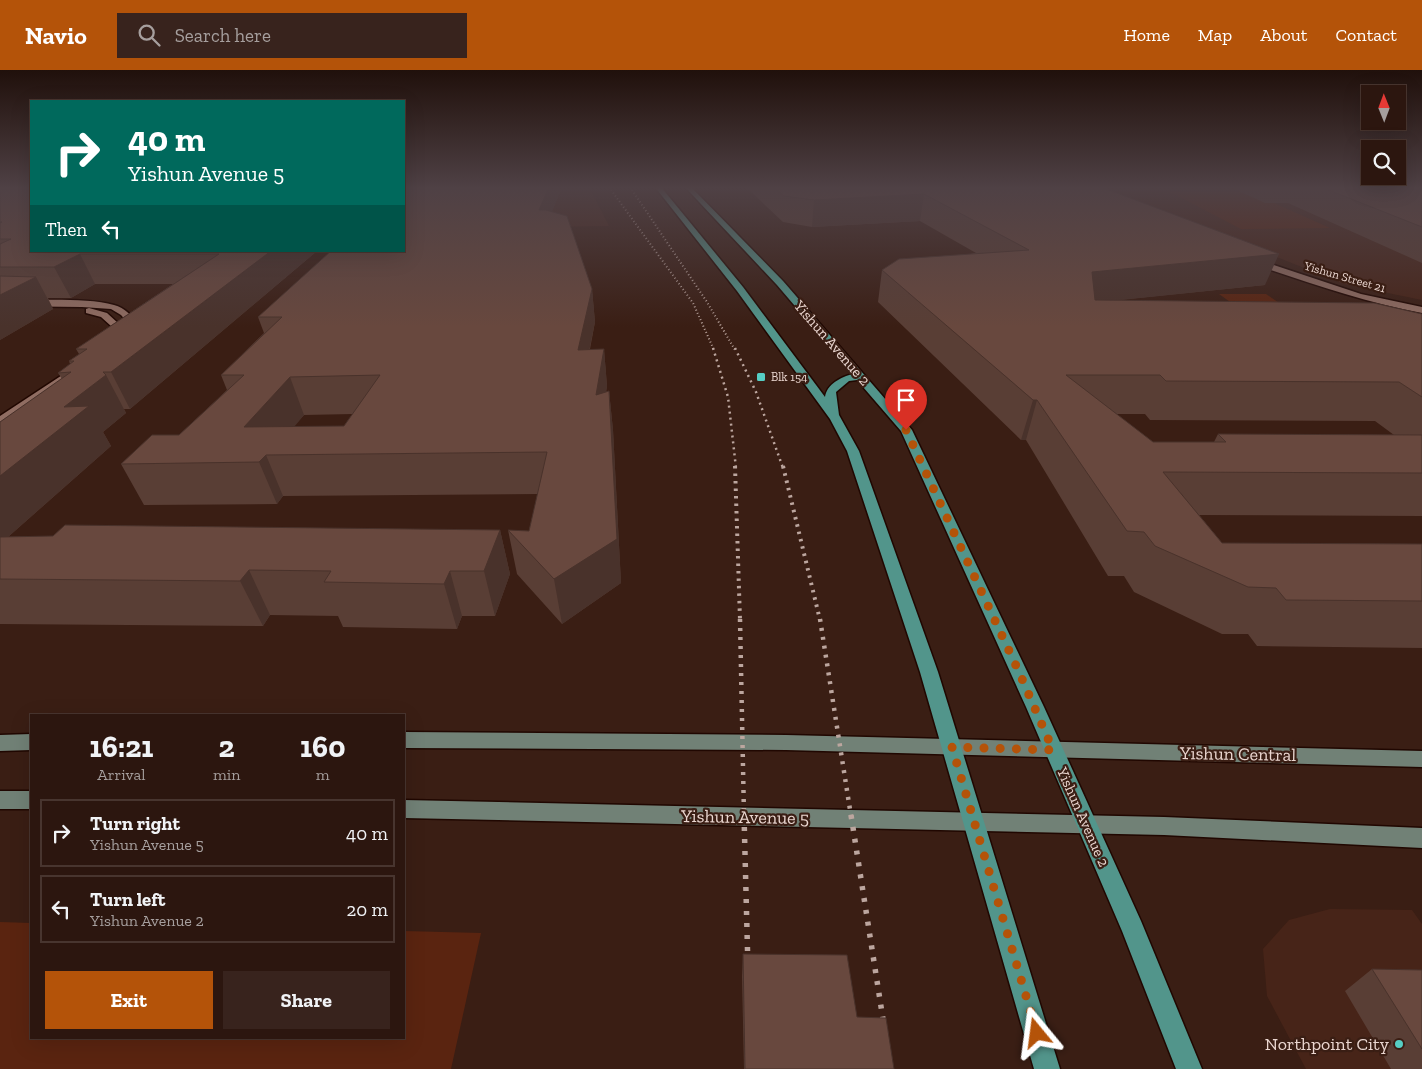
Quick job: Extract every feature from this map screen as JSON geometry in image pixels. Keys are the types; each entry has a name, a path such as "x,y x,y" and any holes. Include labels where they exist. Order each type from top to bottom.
{"main road":[{"path":"695,234 740,289 792,363 835,418 857,460 929,672 1047,1069"},
{"name":"Yishun Avenue 2","path":"733,234 780,283 906,430 1019,672 1087,825 1132,929 1188,1069"},
{"path":"835,418 830,398 831,391 846,379 860,376"},
{"path":"405,740 510,740 1053,750"},
{"path":"0,742 30,742"},
{"name":"Yishun Central","path":"1053,750 1422,759"},
{"path":"0,800 30,800"},
{"name":"Yishun Avenue 5","path":"405,808 1087,825"},
{"path":"1087,825 1422,838"}],"street":[{"name":"Yishun Street 21","path":"1422,303 1372,293 1244,254 1325,286 1371,300 1422,310"},
{"path":"0,303 82,304 113,307 124,313 134,324 116,347 111,343 116,326 109,317 99,312 0,310"},
{"path":"0,422 90,358"},
{"path":"30,414 90,371"}],"shaded area":[{"path":"1219,234 1422,234 1422,300 1344,284"},
{"path":"1219,294 1266,294 1313,326 1262,325"},
{"path":"1330,909 1412,910 1422,924 1422,1069 1306,1069 1267,996 1263,949 1289,920"},
{"path":"0,922 30,923 30,1039 405,1039 405,931 481,933 451,1069 0,1069"}],"building":[{"path":"0,234 30,234 30,252 270,252 111,372 103,372 106,375 64,407 89,406 0,476 0,422 71,372 58,373 74,361 69,361 87,349 76,349 219,254 80,254 54,267 0,267 0,244 11,239 0,239"},
{"path":"405,234 573,234 592,289 578,350 604,349 596,395 609,391 617,539 554,579 508,530 529,531 547,452 266,455 259,462 121,464 152,435 179,435 244,375 221,375 282,317 258,317 330,252 405,252","holes":["380,375 344,426 244,427 290,377"]},
{"path":"998,234 1225,234 1279,254 1092,272 1095,300 1374,303 1422,314 1422,397 1399,382 1166,381 1160,375 1066,375 1153,442 1226,442 1218,434 1422,435 1422,473 1163,472 1222,543 1422,544 1422,601 1286,600 1276,588 1248,587 1155,546 1144,532 1127,531 1037,400 1033,400 882,270 899,259 1029,250"},
{"path":"0,276 36,277 0,295"},
{"path":"65,525 500,530 484,571 450,571 444,584 324,582 331,571 249,570 240,581 0,579 0,537 53,536"},
{"path":"743,954 847,955 857,1017 886,1018 894,1069 745,1069"},
{"path":"1372,969 1422,970 1422,1049"}],"railway":[{"path":"643,234 693,303 714,350"},
{"path":"661,234 707,302 735,350"},
{"path":"713,348 728,397 736,468"},
{"path":"735,348 756,392 783,468"},
{"path":"735,466 740,620"},
{"path":"783,466 820,620"},
{"path":"740,619 744,816"},
{"path":"820,619 851,816"},
{"path":"744,815 748,969"},
{"path":"851,815 885,1032"}],"place":[{"name":"Blk 154","path":"761,377"},
{"name":"Northpoint City","path":"1399,1044"}],"route":[{"path":"906,430 1019,672 1053,750 952,747 1037,1033"}]}
